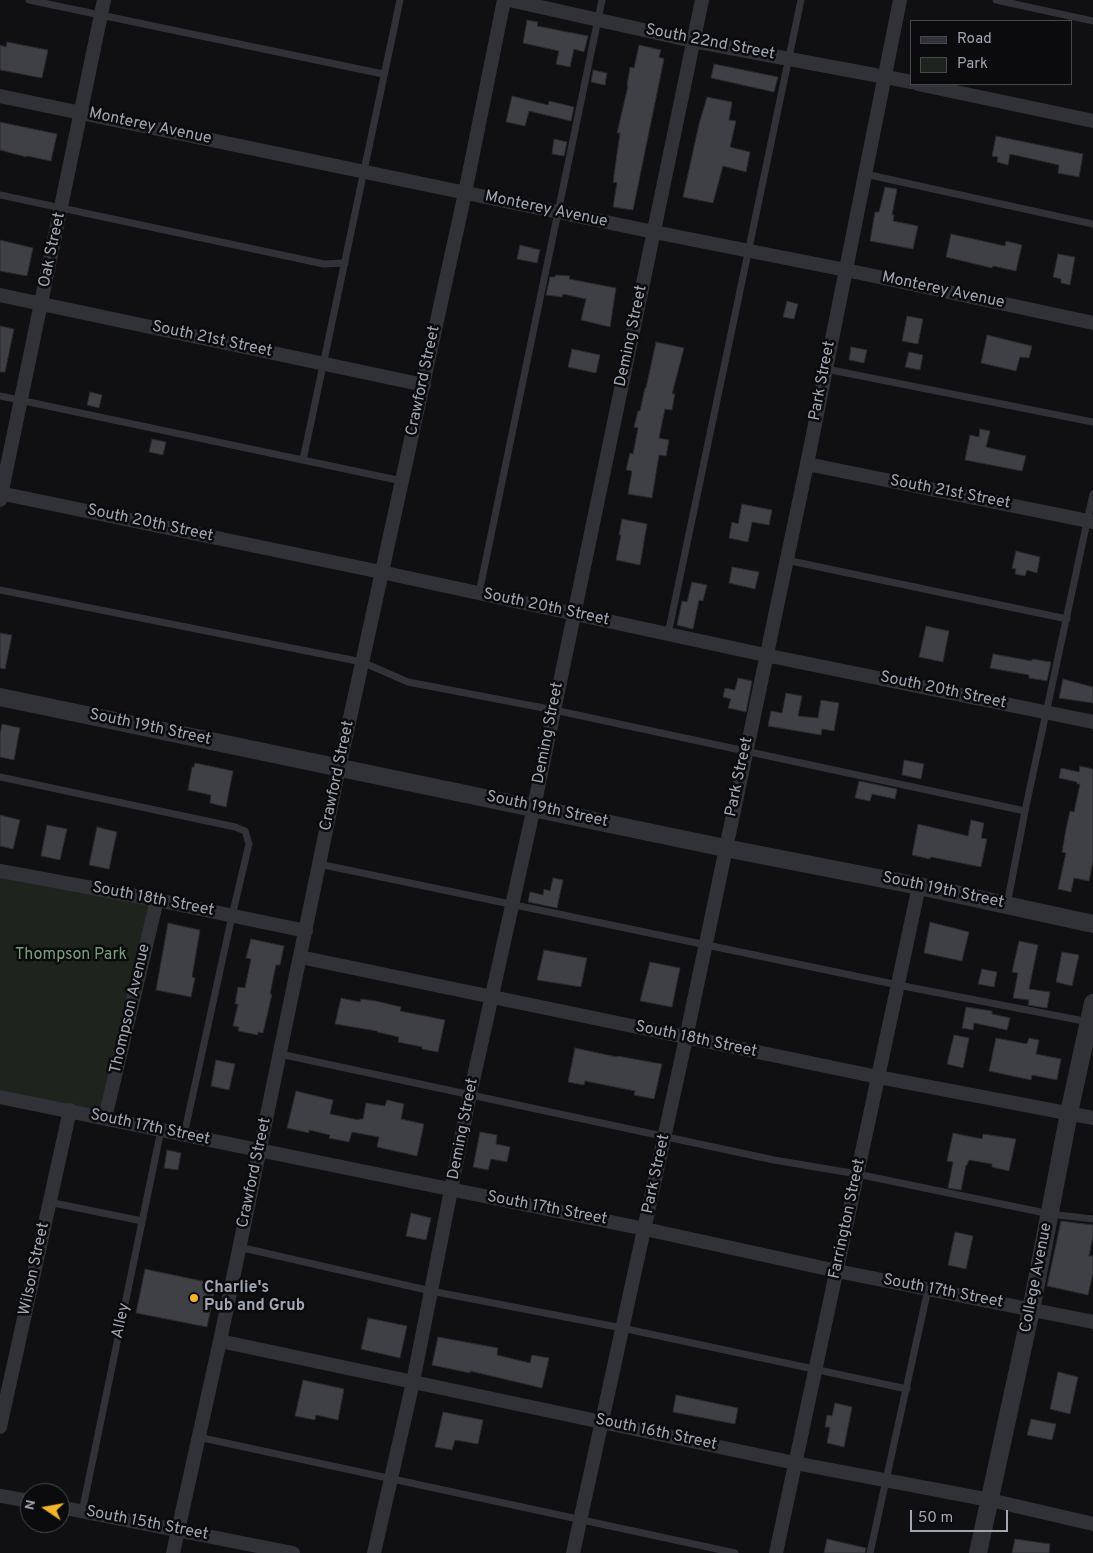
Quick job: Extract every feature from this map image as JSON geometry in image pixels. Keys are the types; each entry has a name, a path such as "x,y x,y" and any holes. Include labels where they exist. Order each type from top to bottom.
{"street":[{"name":"Oak Street","path":"0,496 22,401 104,0"},
{"name":"Crawford Street","path":"173,1553 220,1342 339,768 424,385 504,0"},
{"name":"South 22nd Street","path":"509,0 693,41 910,82"},
{"name":"Deming Street","path":"374,1553 413,1382 470,1094 534,807 702,0"},
{"name":"Park Street","path":"573,1553 665,1136 765,655 807,464 900,0"},
{"path":"923,85 1093,121"},
{"name":"Monterey Avenue","path":"0,96 846,270 1093,323"},
{"name":"South 21st Street","path":"0,295 424,385"},
{"name":"South 21st Street","path":"807,464 1091,521"},
{"name":"South 20th Street","path":"0,496 382,572 765,655 1093,722"},
{"name":"South 19th Street","path":"0,697 725,848 919,886 1093,924"},
{"name":"South 18th Street","path":"0,871 157,900 306,931"},
{"name":"Farrington Street","path":"776,1553 919,886"},
{"name":"Thompson Avenue","path":"105,1118 157,900"},
{"name":"South 18th Street","path":"300,957 878,1077 1093,1118"},
{"name":"College Avenue","path":"978,1553 1031,1310 1069,1113 1093,1003"},
{"name":"South 17th Street","path":"0,1097 645,1229 836,1271 1093,1322"},
{"name":"Wilson Street","path":"0,1427 70,1110"},
{"name":"South 16th Street","path":"220,1342 795,1463 990,1500 1093,1524"},
{"path":"0,1496 20,1500"},
{"name":"South 15th Street","path":"70,1509 293,1553"}],"lane":[{"path":"29,0 383,74"},
{"path":"303,460 400,0"},
{"path":"479,594 602,0"},
{"path":"668,634 801,0"},
{"path":"996,0 1093,21"},
{"path":"865,174 1093,224"},
{"path":"0,195 324,264 345,262"},
{"path":"826,369 1093,422"},
{"path":"0,396 402,481"},
{"path":"1007,905 1046,712 1091,521 1093,494"},
{"path":"786,560 1067,619"},
{"path":"0,590 362,662 408,682 746,750 1025,811"},
{"path":"0,777 235,827 245,831 249,844 184,1135"},
{"path":"319,864 898,985 1089,1022"},
{"path":"280,1054 774,1160 857,1174 1050,1214 1093,1219"},
{"name":"Alley","path":"82,1512 161,1130"},
{"path":"50,1202 142,1221"},
{"path":"239,1248 431,1291 622,1328 907,1389"},
{"path":"870,1553 928,1289"},
{"path":"198,1437 735,1553"}],"green space":[{"name":"Thompson Park","path":"0,871 157,900 105,1118 0,1098"}],"building":[{"path":"527,20 538,22 537,26 588,36 584,52 574,49 570,67 556,64 559,51 523,43"},
{"path":"7,42 48,50 42,78 0,70 0,45 6,47"},
{"path":"639,45 661,50 659,57 664,59 633,210 613,207 617,183 613,182 620,133 617,133 628,86 630,67 634,68"},
{"path":"714,64 778,77 774,92 711,78"},
{"path":"593,70 607,73 605,85 591,82"},
{"path":"512,96 548,105 549,101 574,107 571,121 529,111 525,126 506,122"},
{"path":"707,97 732,102 729,120 736,121 730,147 750,152 746,172 723,166 713,203 683,197"},
{"path":"0,122 57,134 51,161 0,150"},
{"path":"996,136 1083,154 1079,177 1058,173 1059,165 1010,154 1008,165 997,162 998,157 992,156"},
{"path":"554,139 567,142 564,156 552,154"},
{"path":"885,187 897,189 892,215 894,215 893,221 918,226 913,249 870,241 875,212 879,212"},
{"path":"951,234 1005,246 1006,241 1022,245 1016,271 993,266 992,268 946,257"},
{"path":"0,240 33,248 27,276 0,271"},
{"path":"520,245 540,250 537,263 517,259"},
{"path":"1058,254 1075,257 1070,285 1061,283 1061,279 1053,277"},
{"path":"556,275 570,276 569,279 616,288 610,327 581,320 586,299 563,294 562,297 546,295 550,277 555,277"},
{"path":"787,301 798,304 794,319 783,317"},
{"path":"907,316 923,319 918,344 902,341"},
{"path":"0,326 14,329 5,372 0,372"},
{"path":"987,335 1032,346 1029,358 1020,357 1016,371 981,363"},
{"path":"656,342 684,348 672,394 675,394 672,410 665,409 659,438 669,440 666,456 659,455 652,498 628,494 632,471 626,470 630,453 633,454 638,428 634,427 646,388"},
{"path":"851,347 867,350 864,363 849,360"},
{"path":"572,349 600,355 596,373 568,367"},
{"path":"909,352 923,355 920,370 905,367"},
{"path":"90,392 102,395 99,408 87,405"},
{"path":"980,429 990,431 986,447 1026,456 1022,471 965,460 970,435 979,437"},
{"path":"152,439 166,442 163,455 149,452"},
{"path":"742,504 772,510 769,525 752,522 748,542 729,538 732,522 738,524"},
{"path":"622,519 647,524 640,565 616,560"},
{"path":"1016,551 1040,557 1037,573 1027,570 1025,576 1015,574 1016,569 1012,568"},
{"path":"732,567 759,572 755,589 729,583"},
{"path":"692,582 707,585 703,601 699,600 693,629 677,625 682,601 687,602"},
{"path":"926,626 949,631 943,662 919,657"},
{"path":"0,633 12,635 5,669 0,668"},
{"path":"993,654 1032,661 1032,659 1051,662 1047,681 1029,678 1029,675 990,668"},
{"path":"738,678 752,681 746,712 728,708 731,699 723,697 725,688 735,690"},
{"path":"1063,679 1093,687 1093,703 1059,698"},
{"path":"786,693 802,696 798,716 818,718 821,700 839,703 834,731 822,729 821,735 768,726 771,711 782,713"},
{"path":"2,724 20,728 14,760 0,757"},
{"path":"904,760 924,764 921,779 902,775"},
{"path":"195,763 233,771 226,807 210,803 211,795 188,790 192,767 194,767"},
{"path":"1080,766 1093,769 1093,861 1089,881 1074,878 1071,892 1058,889 1066,853 1062,852 1066,829 1070,811 1074,812 1080,784 1059,778 1061,768 1079,772"},
{"path":"859,781 897,789 895,799 872,794 870,801 855,798"},
{"path":"0,815 20,820 13,849 0,846"},
{"path":"971,820 984,823 981,838 987,839 981,867 912,855 918,824 968,836"},
{"path":"47,825 67,829 60,860 41,856"},
{"path":"97,827 117,832 109,869 89,865"},
{"path":"553,878 563,880 557,908 528,902 530,892 543,895 544,889 550,891"},
{"path":"930,922 969,932 962,961 924,953"},
{"path":"168,923 200,930 192,977 195,978 191,997 156,990"},
{"path":"251,939 284,946 280,965 276,965 270,994 272,994 263,1033 258,1032 258,1035 238,1031 239,1027 233,1026 238,1004 235,1004 238,987 245,988 251,959 246,958"},
{"path":"1019,941 1038,945 1029,989 1050,992 1047,1008 1028,1005 1029,1000 1013,998 1018,973 1012,972"},
{"path":"544,950 587,958 581,987 537,980"},
{"path":"1062,952 1079,955 1072,986 1056,982"},
{"path":"650,962 680,968 672,1007 640,1001"},
{"path":"982,969 997,972 994,987 978,984"},
{"path":"341,998 360,1002 361,999 376,1001 401,1007 400,1011 445,1020 438,1052 398,1042 399,1037 377,1031 335,1024"},
{"path":"966,1007 992,1011 992,1014 1010,1018 1007,1030 974,1023 973,1030 962,1028"},
{"path":"954,1035 969,1038 963,1068 947,1064"},
{"path":"996,1038 1027,1044 1029,1038 1039,1040 1036,1054 1061,1059 1057,1080 1032,1075 1031,1080 989,1071"},
{"path":"575,1048 662,1064 654,1099 634,1095 635,1091 585,1081 584,1085 568,1082"},
{"path":"216,1060 235,1064 229,1090 211,1086"},
{"path":"296,1091 333,1100 330,1114 359,1120 363,1119 366,1103 385,1106 387,1100 404,1104 401,1119 424,1124 417,1156 377,1147 379,1137 352,1132 349,1142 329,1138 330,1135 309,1130 309,1133 287,1128"},
{"path":"480,1132 497,1135 496,1144 510,1147 507,1162 491,1159 488,1170 473,1167"},
{"path":"953,1133 982,1139 983,1134 1016,1139 1009,1171 992,1167 992,1164 969,1160 966,1165 961,1190 948,1188 953,1162 947,1161"},
{"path":"167,1150 181,1153 178,1170 164,1168"},
{"path":"411,1213 431,1218 426,1240 406,1236"},
{"path":"1061,1221 1093,1225 1089,1256 1093,1256 1093,1273 1088,1295 1047,1286"},
{"path":"955,1232 973,1236 966,1269 948,1265"},
{"path":"145,1269 216,1284 207,1327 136,1313"},
{"path":"368,1318 407,1326 400,1358 361,1349"},
{"path":"438,1337 498,1348 497,1355 530,1363 532,1355 549,1358 542,1388 470,1371 470,1373 432,1365"},
{"path":"1058,1372 1078,1377 1070,1414 1050,1409"},
{"path":"303,1380 344,1389 338,1420 316,1415 315,1420 295,1416"},
{"path":"676,1395 738,1408 735,1424 673,1412"},
{"path":"835,1403 852,1407 844,1447 827,1443 830,1427 825,1427 827,1415 832,1416"},
{"path":"443,1412 483,1420 478,1444 455,1440 452,1450 435,1447"},
{"path":"1031,1419 1056,1424 1052,1440 1027,1435"},
{"path":"827,1539 866,1548 865,1553 824,1553"},
{"path":"1015,1539 1050,1544 1049,1553 1012,1553"}],"place":[{"name":"Charlie's Pub and Grub","path":"194,1298"}]}
